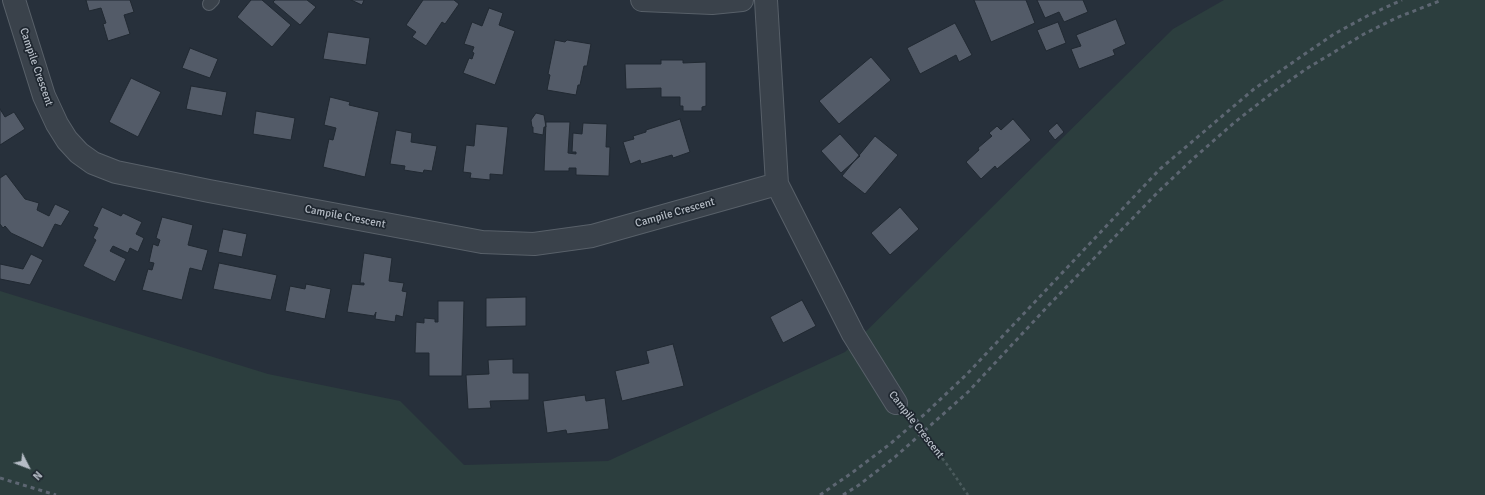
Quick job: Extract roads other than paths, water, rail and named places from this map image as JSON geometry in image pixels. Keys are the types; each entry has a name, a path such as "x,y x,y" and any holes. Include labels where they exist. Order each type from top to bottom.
{"street":[{"name":"Campile Crescent","path":"14,0 44,96 57,124 67,140 80,153 93,162 116,172 209,192 482,242 534,244 592,236 777,184"},
{"path":"642,0 712,3 742,0"},
{"name":"Campile Crescent","path":"766,0 777,184 853,334 896,403"}],"railway":[{"path":"820,495 890,444 926,413 967,374 1160,169 1254,89 1334,34 1369,15 1402,0"},
{"path":"843,495 859,485 895,457 968,392 1048,306 1158,192 1235,122 1306,69 1364,34 1396,18 1442,0"},
{"path":"0,478 56,495"}]}
